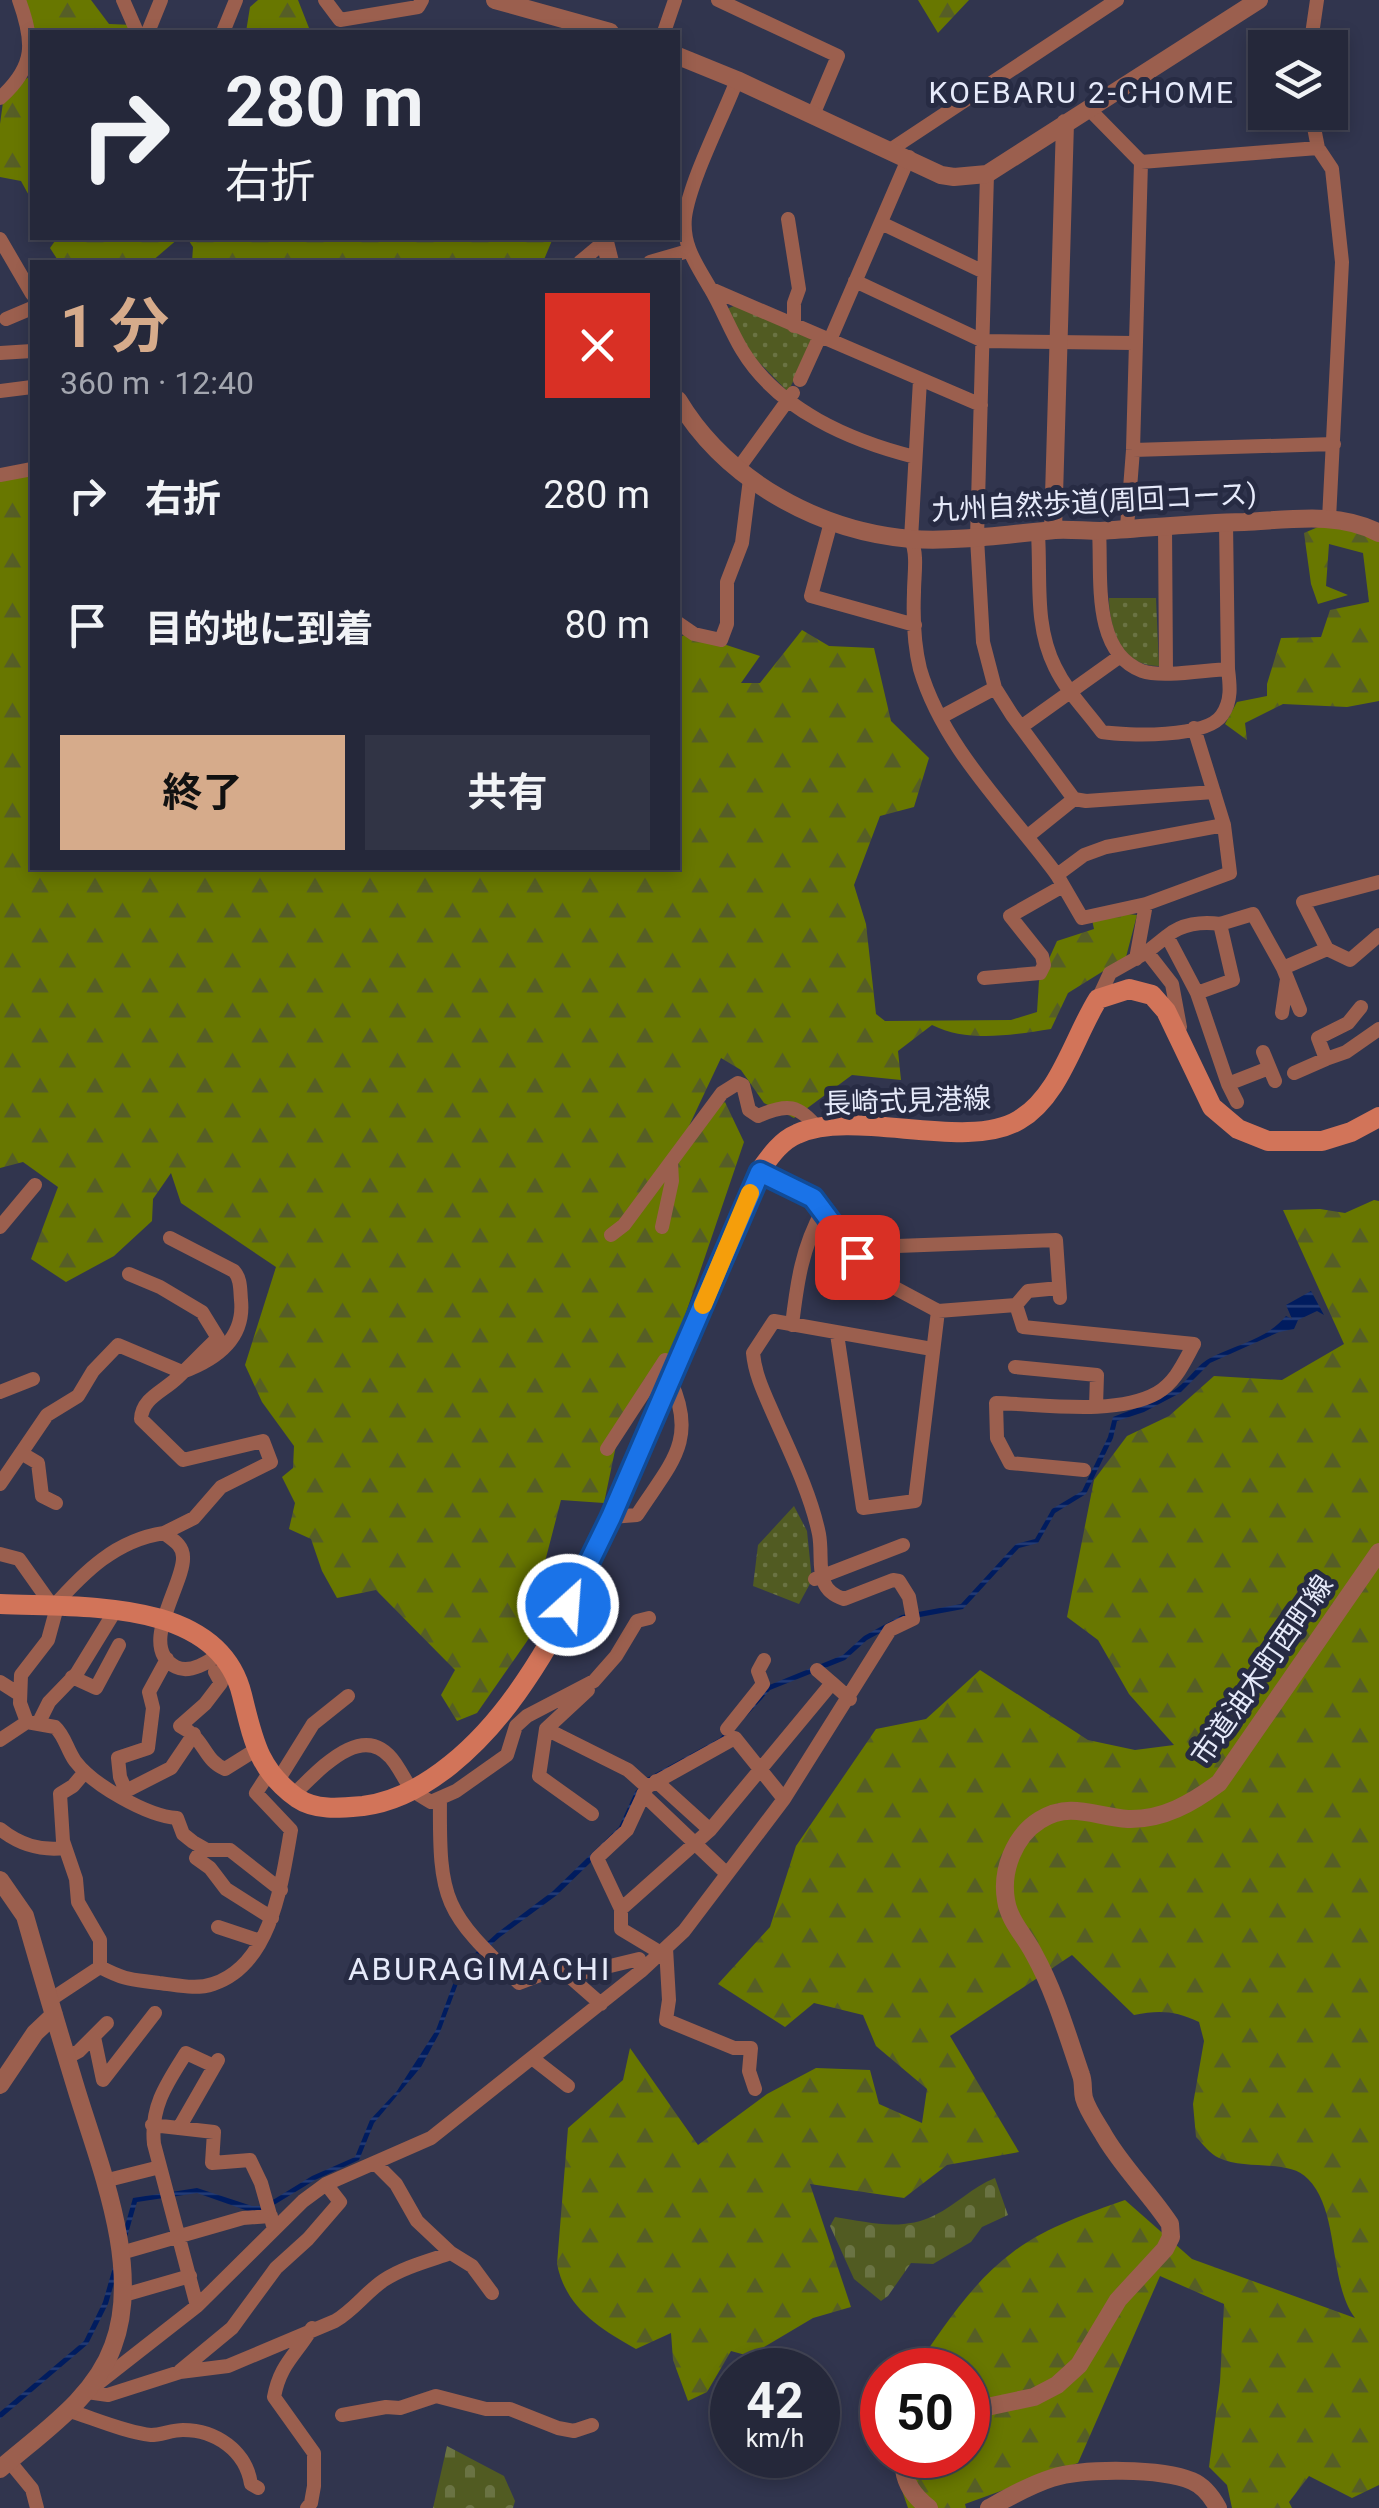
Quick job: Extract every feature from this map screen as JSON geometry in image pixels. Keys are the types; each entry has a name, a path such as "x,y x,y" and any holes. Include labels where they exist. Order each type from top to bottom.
{"main road":[{"path":"1098,998 1128,989 1152,995 1166,1012 1212,1108 1238,1129 1268,1140 1322,1141 1379,1117"},
{"name":"長崎式見港線","path":"280,1783 302,1802 334,1809 370,1805 410,1792 483,1735 517,1692 554,1634 611,1517 760,1172 776,1149 797,1134 841,1126 968,1132 1018,1122 1043,1100 1098,998"},
{"path":"0,1604 163,1618 200,1635 217,1662 238,1676 258,1749 280,1783"}],"street":[{"path":"19,0 30,36"},
{"path":"122,0 136,30"},
{"path":"149,30 161,0"},
{"path":"224,30 236,0"},
{"path":"326,0 340,20 418,7 422,0"},
{"path":"367,0 378,14"},
{"path":"494,0 603,30"},
{"path":"665,30 675,0"},
{"path":"718,0 838,56 813,115"},
{"path":"890,150 1117,0"},
{"path":"680,57 941,175 987,174 1258,0"},
{"path":"1313,30 1317,0"},
{"path":"0,98 21,75 30,48"},
{"path":"737,80 691,197 685,220 688,251 744,354 794,391 816,420 870,446 915,457"},
{"path":"1089,109 1140,162 1133,450 1127,528"},
{"path":"1065,123 1058,343 1040,618 1055,668 1102,732 1139,736 1207,726 1221,718 1231,689 1226,522"},
{"path":"1315,130 1318,148 1332,170 1342,262 1329,518"},
{"path":"1140,162 1318,148"},
{"path":"680,624 694,634 722,640 727,624 727,582 742,543 744,474 855,282 908,158"},
{"path":"987,174 976,538 983,642 996,688 1074,799 1214,792"},
{"path":"788,219 799,288 794,326"},
{"path":"881,223 984,272"},
{"path":"0,239 30,291"},
{"path":"582,260 604,240"},
{"path":"657,260 688,251"},
{"path":"855,282 983,341 1134,343"},
{"path":"711,289 981,405"},
{"path":"6,319 30,309"},
{"path":"0,352 30,351"},
{"path":"920,380 911,539 915,547 919,666 941,717 986,785 1060,880 1082,918 1146,904 1230,874 1224,825 1194,728"},
{"path":"0,390 30,386"},
{"name":"九州自然歩道(周回コース)","path":"680,403 724,458 744,474 831,522 862,531 911,539 976,538 1329,518 1379,533"},
{"path":"1133,450 1334,444"},
{"path":"0,475 30,469"},
{"path":"831,522 811,596 915,625"},
{"path":"1165,525 1166,672"},
{"path":"1100,530 1104,622 1120,656 1141,670 1228,670"},
{"path":"1021,727 1120,656"},
{"path":"941,717 996,688"},
{"path":"1028,836 1074,799"},
{"path":"984,978 1040,974 1042,956 1010,916 1060,880 1084,855 1106,847 1224,825"},
{"path":"1379,902 1374,884 1303,902 1328,949 1350,960 1379,936"},
{"path":"1141,956 1146,904"},
{"path":"1098,998 1110,973 1141,956 1176,928 1220,924 1253,914 1300,1010"},
{"path":"1198,993 1232,980 1220,924"},
{"path":"1167,936 1198,993 1237,1102"},
{"path":"1285,973 1328,949"},
{"path":"1141,956 1172,984 1184,1048"},
{"path":"1282,1013 1285,973"},
{"path":"1326,1059 1318,1038 1348,1023 1362,1007"},
{"path":"1294,1073 1346,1052 1379,1029"},
{"path":"1228,1084 1272,1074 1263,1052"},
{"path":"610,1235 624,1225 722,1093 738,1083 749,1110 758,1116 777,1107 795,1108 807,1114 818,1130"},
{"path":"662,1227 672,1161"},
{"path":"760,1172 813,1198 857,1257 895,1288 938,1310 1016,1305 1028,1290 1060,1293 1056,1240 870,1247 857,1257"},
{"path":"0,1228 34,1185"},
{"path":"792,1325 808,1236 823,1210"},
{"path":"1,1479 47,1416 78,1396 93,1371 118,1345 182,1372 202,1365 238,1332 243,1318 239,1277 234,1270 170,1238"},
{"path":"19,1694 22,1672 48,1640 55,1607 78,1579 128,1541 164,1533 194,1518 220,1487 271,1462 263,1441 183,1460 141,1419 141,1410 157,1392 218,1338 202,1312 160,1286 128,1274"},
{"path":"1016,1305 1023,1327 1194,1344 1178,1375 1156,1393 1096,1406 996,1402 996,1438 1010,1462 1084,1470"},
{"path":"837,1334 863,1508 915,1501 938,1310"},
{"path":"816,1579 819,1534 754,1366 753,1353 774,1321 932,1349"},
{"path":"607,1450 665,1360 674,1374 681,1403 682,1443 637,1515 611,1517"},
{"path":"1015,1368 1096,1376 1096,1406"},
{"path":"0,1392 33,1378"},
{"path":"21,1452 38,1463 42,1496 56,1503"},
{"path":"164,1533 182,1547 184,1560 163,1618 162,1646 167,1659 178,1668 217,1662 221,1683 205,1704 180,1724 206,1748 210,1762 225,1769 258,1749"},
{"path":"816,1579 903,1545"},
{"name":"市道油木町西町線","path":"990,2407 1034,2397 1058,2384 1080,2365 1118,2300 1165,2249 1171,2237 1170,2224 1120,2160 1084,2098 1084,2083 1060,2011 1006,1900 1010,1859 1021,1836 1060,1810 1129,1819 1160,1816 1191,1804 1218,1783 1379,1552"},
{"path":"0,1554 19,1559 55,1607"},
{"path":"37,2508 32,2489 4,2465 87,2392 197,2306 273,2222 326,2184 431,2138 601,2004 684,1931 784,1799 890,1630 913,1619 904,1585 893,1580 844,1599 816,1579"},
{"path":"0,1740 33,1722 72,1677 115,1611"},
{"path":"592,1814 539,1776 546,1729 582,1697 616,1656 637,1621 649,1618"},
{"path":"72,1677 96,1688 119,1645"},
{"path":"122,1794 118,1758 148,1748 153,1708 149,1692 167,1659"},
{"path":"664,1950 621,1930 621,1909 596,1858 627,1830 649,1787 726,1731 762,1684 758,1671 764,1660"},
{"path":"817,1670 850,1699"},
{"path":"0,1682 19,1694 33,1722 59,1730 84,1772 162,1816 177,1818 184,1835 202,1848 230,1850 281,1890"},
{"path":"100,1967 129,1981 180,1988 208,1985 247,1960 272,1918 292,1830 256,1793 353,1746 380,1750 393,1759 410,1792 430,1802 456,1791 507,1755 516,1726 527,1716 594,1682"},
{"path":"621,1909 710,1830 832,1683"},
{"path":"280,1783 313,1724 348,1696"},
{"path":"546,1729 628,1770 710,1830"},
{"path":"726,1731 784,1799"},
{"path":"122,1794 172,1768 194,1734"},
{"path":"0,2086 52,2008 100,1967 100,1940 80,1906 65,1848 60,1794 84,1772"},
{"path":"649,1787 726,1873"},
{"path":"440,1798 440,1864 445,1893 458,1921 519,1983 556,1969 601,2004"},
{"path":"0,1829 14,1841 47,1850 65,1848"},
{"path":"202,1848 196,1858 210,1868 221,1884 272,1918"},
{"path":"0,1880 25,1916 122,2253 124,2295 113,2348 87,2392"},
{"path":"218,1926 260,1942"},
{"path":"664,1950 669,2000 666,2020 734,2048 751,2048 749,2071 755,2088"},
{"path":"569,1976 639,1959 641,1971"},
{"path":"94,2036 104,2080 155,2013"},
{"path":"66,2058 108,2023"},
{"path":"179,2128 216,2063 186,2053 161,2094 152,2125 197,2306"},
{"path":"532,2058 568,2086"},
{"path":"152,2125 214,2132 212,2163 250,2160 273,2222"},
{"path":"375,2164 396,2184 417,2222 450,2253 472,2266 492,2293"},
{"path":"104,2181 160,2168"},
{"path":"180,2372 232,2328 276,2268 340,2202 326,2184"},
{"path":"122,2253 244,2218 273,2222"},
{"path":"87,2392 108,2394 180,2372 228,2366 349,2313 369,2292 401,2270 450,2253"},
{"path":"124,2295 190,2276"},
{"path":"306,2508 314,2486 314,2453 274,2398 286,2360 312,2328"},
{"path":"342,2415 400,2408 436,2396 486,2409 510,2409 574,2431 592,2424"},
{"path":"67,2410 152,2435 183,2430 208,2434 244,2460 251,2484 258,2488"},
{"path":"989,2508 1052,2478 1106,2470 1193,2481 1212,2496 1218,2508"},
{"path":"906,2478 916,2498 929,2508"}],"green space":[{"path":"15,0 91,0 109,24 134,25 134,30 30,30 30,76"},
{"path":"258,0 298,0 309,28 318,30 246,30 250,7"},
{"path":"918,0 969,0 938,33"},
{"path":"30,76 30,197 21,181 0,177 4,95"},
{"path":"177,240 153,260 58,260 50,248 55,241"},
{"path":"188,240 552,240 544,260 192,260 193,247"},
{"path":"736,305 813,340 788,392 749,352 727,309"},
{"path":"30,470 30,870 680,870 680,637 697,629 705,638 760,656 741,683 760,683 802,630 829,646 874,648 891,721 929,758 914,807 880,816 854,885 866,924 876,1014 885,1021 1011,1020 1037,1012 1039,981 1057,941 1094,929 1090,910 1137,915 1126,957 1068,993 1051,1029 975,1036 932,1025 898,1051 901,1080 852,1075 794,1118 764,1103 741,1070 721,1058 689,1126 725,1102 744,1142 674,1348 617,1441 604,1503 561,1500 541,1577 555,1601 477,1713 457,1721 441,1695 455,1670 376,1590 337,1598 311,1539 289,1529 295,1503 282,1477 293,1468 294,1446 262,1402 245,1365 276,1267 181,1203 171,1173 153,1199 152,1221 114,1256 66,1282 31,1259 58,1187 23,1162 0,1168 0,477"},
{"path":"1325,524 1379,539 1379,701 1347,707 1283,704 1245,723 1247,740 1225,724 1237,702 1267,696 1281,638 1321,637 1330,610 1369,602 1363,553 1329,544 1326,586 1348,595 1318,604 1304,533"},
{"path":"1109,598 1156,598 1159,666 1136,660 1120,644"},
{"path":"1379,1201 1379,2485 1352,2498 1309,2476 1289,2502 1292,2508 1232,2508 1227,2485 1209,2467 1220,2382 1224,2304 1160,2276 1078,2463 965,2504 966,2508 908,2508 898,2478 990,2478 990,2348 929,2348 959,2306 998,2264 1039,2235 1067,2222 1125,2200 1192,2259 1355,2318 1341,2286 1325,2209 1308,2179 1290,2169 1219,2158 1196,2137 1193,2104 1204,2041 1199,2022 1167,2012 1134,2015 1072,1955 950,2036 1019,2152 947,2165 904,2198 810,2184 851,2307 813,2318 762,2348 710,2348 710,2387 688,2401 673,2360 671,2333 636,2349 586,2315 561,2279 557,2264 568,2128 623,2080 630,2048 698,2145 767,2094 816,2068 870,2070 879,2104 922,2123 927,2089 876,2046 863,2015 814,2003 785,2027 718,1984 770,1927 796,1846 876,1729 926,1719 980,1670 1088,1740 1135,1750 1174,1745 1129,1694 1098,1640 1067,1617 1094,1480 1127,1436 1169,1416 1214,1376 1282,1380 1344,1344 1283,1210 1345,1213"},
{"path":"794,1506 807,1531 812,1580 799,1604 753,1586 758,1545"},
{"path":"995,2178 1008,2215 982,2227 971,2242 933,2264 911,2263 881,2301 854,2279 830,2226 835,2217 885,2224 923,2220"},
{"path":"447,2446 504,2476 515,2501 513,2508 433,2508"}],"shaded area":[{"path":"1311,1291 1324,1315 1317,1311 1298,1320 1294,1329 1210,1363 1180,1393 1117,1421 1086,1494 1055,1513 1038,1543 1019,1548 963,1609 904,1620 867,1640 845,1660 770,1690 723,1742 650,1782 624,1830 557,1895 463,1970 440,2032 421,2067 374,2123 359,2160 315,2180 264,2211 251,2212 197,2193 137,2202 108,2304 88,2344 0,2419 0,2412 84,2341 103,2302 133,2198 197,2188 263,2206 312,2176 355,2157 370,2120 397,2091 436,2030 459,1968 553,1891 619,1827 635,1792 647,1778 720,1738 767,1686 843,1655 864,1636 902,1615 961,1604 1016,1544 1035,1539 1052,1509 1082,1491 1108,1437 1113,1417 1162,1397 1207,1360 1261,1336 1286,1316 1292,1319 1286,1305"}],"slow traffic":[{"path":"703,1305 750,1193"}],"district":[{"name":"KOEBARU 2-CHOME","path":"1082,92"},
{"name":"ABURAGIMACHI","path":"480,1969"}],"route":[{"path":"568,1605 611,1517 760,1172 813,1198 857,1257"}]}
